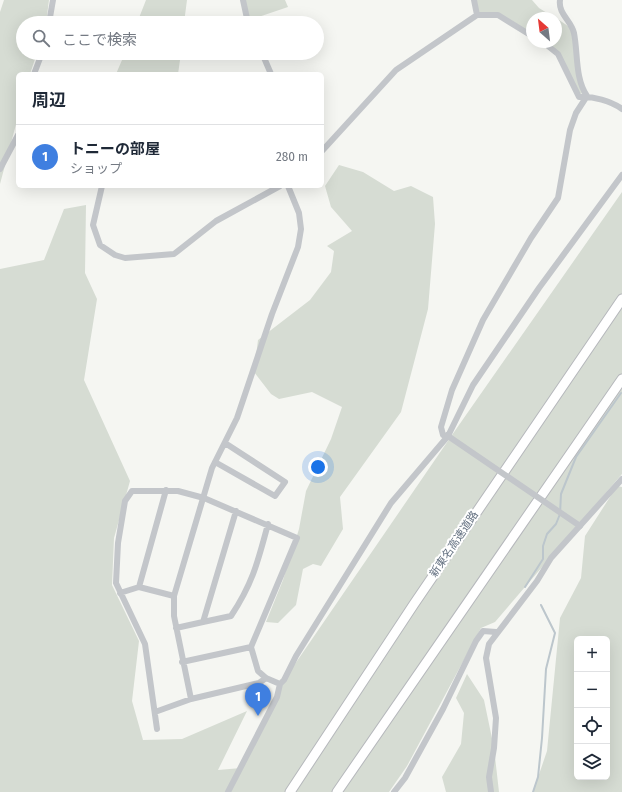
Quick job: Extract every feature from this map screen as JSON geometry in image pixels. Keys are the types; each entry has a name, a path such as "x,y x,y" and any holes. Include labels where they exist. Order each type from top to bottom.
{"highway":[{"name":"新東名高速道路","path":"290,792 414,604 622,299"},
{"path":"337,792 622,379"}],"street":[{"path":"50,16 53,0"},
{"path":"243,0 246,16"},
{"path":"474,0 477,15"},
{"path":"560,0 559,6 561,13 573,31 580,80 587,96"},
{"path":"324,149 396,70 477,15 498,15 526,32"},
{"path":"550,48 558,54 579,97 587,96 616,104 622,108"},
{"path":"35,72 39,60"},
{"path":"265,60 270,72"},
{"path":"580,526 448,436 443,435 442,427 452,390 483,320 527,244 558,198 570,130 576,114 587,96"},
{"path":"0,169 16,139"},
{"path":"228,792 277,697 280,684 284,680 296,656 392,503 448,436 473,385 539,288 622,176"},
{"path":"102,188 93,225 100,244 115,256 125,258 174,254 216,221 276,188"},
{"path":"191,700 176,628 174,596 212,468 238,418 272,314 298,247 300,229 299,213 289,188"},
{"path":"215,462 274,496 285,482 225,442"},
{"path":"491,792 489,777 494,748 496,718 486,658 489,644 496,632 537,581 551,558 622,479"},
{"path":"139,587 166,490"},
{"path":"157,729 144,644 116,583 118,542 125,500 132,491 178,491 204,498 268,524 297,538 251,647 258,671 266,678 280,684"},
{"path":"203,622 236,511"},
{"path":"176,628 231,616 244,597 254,575 268,524"},
{"path":"120,593 139,587 174,596"},
{"path":"394,792 405,778 435,723 476,641 483,632 496,632"},
{"path":"182,662 251,647"},
{"path":"155,712 191,700 259,683 266,678"}],"shaded area":[{"path":"4,0 49,0 47,16 16,16 16,60 35,60 31,72 16,72 16,124 0,184 0,12"},
{"path":"146,0 187,0 185,16 140,16"},
{"path":"244,0 285,0 288,7 262,16 246,16"},
{"path":"477,0 532,0 539,8 545,12 526,12 526,32 498,15 477,15"},
{"path":"562,22 571,28 585,94 577,93 553,48 562,48"},
{"path":"122,60 180,60 178,72 117,72"},
{"path":"339,165 363,172 394,191 411,186 433,197 435,224 428,309 401,412 340,497 343,529 321,566 313,564 303,569 296,605 278,623 266,622 283,580 299,529 306,491 331,439 342,407 312,392 279,399 271,394 254,372 258,340 310,300 331,272 334,251 327,246 352,231 331,207 325,186"},
{"path":"622,192 622,474 495,622 481,628 407,766 389,792 0,792 0,269 44,260 64,209 86,205 85,273 97,299 84,380 130,481 114,538 112,585 139,641 132,701 143,740 182,739 247,711 218,770 241,768 284,680 452,435"},
{"path":"617,486 622,487 622,792 533,792 547,751 560,618 581,578 585,536"},
{"path":"467,674 484,700 494,748 499,792 446,792 442,777 461,744 464,713 456,698"}],"waterway":[{"path":"525,587 543,559 543,546 547,534 556,524 560,514 561,494 576,457 621,393"},
{"path":"533,792 538,777 546,669 555,633 541,605"}],"place":[{"name":"トニーの部屋","path":"258,716"}]}
